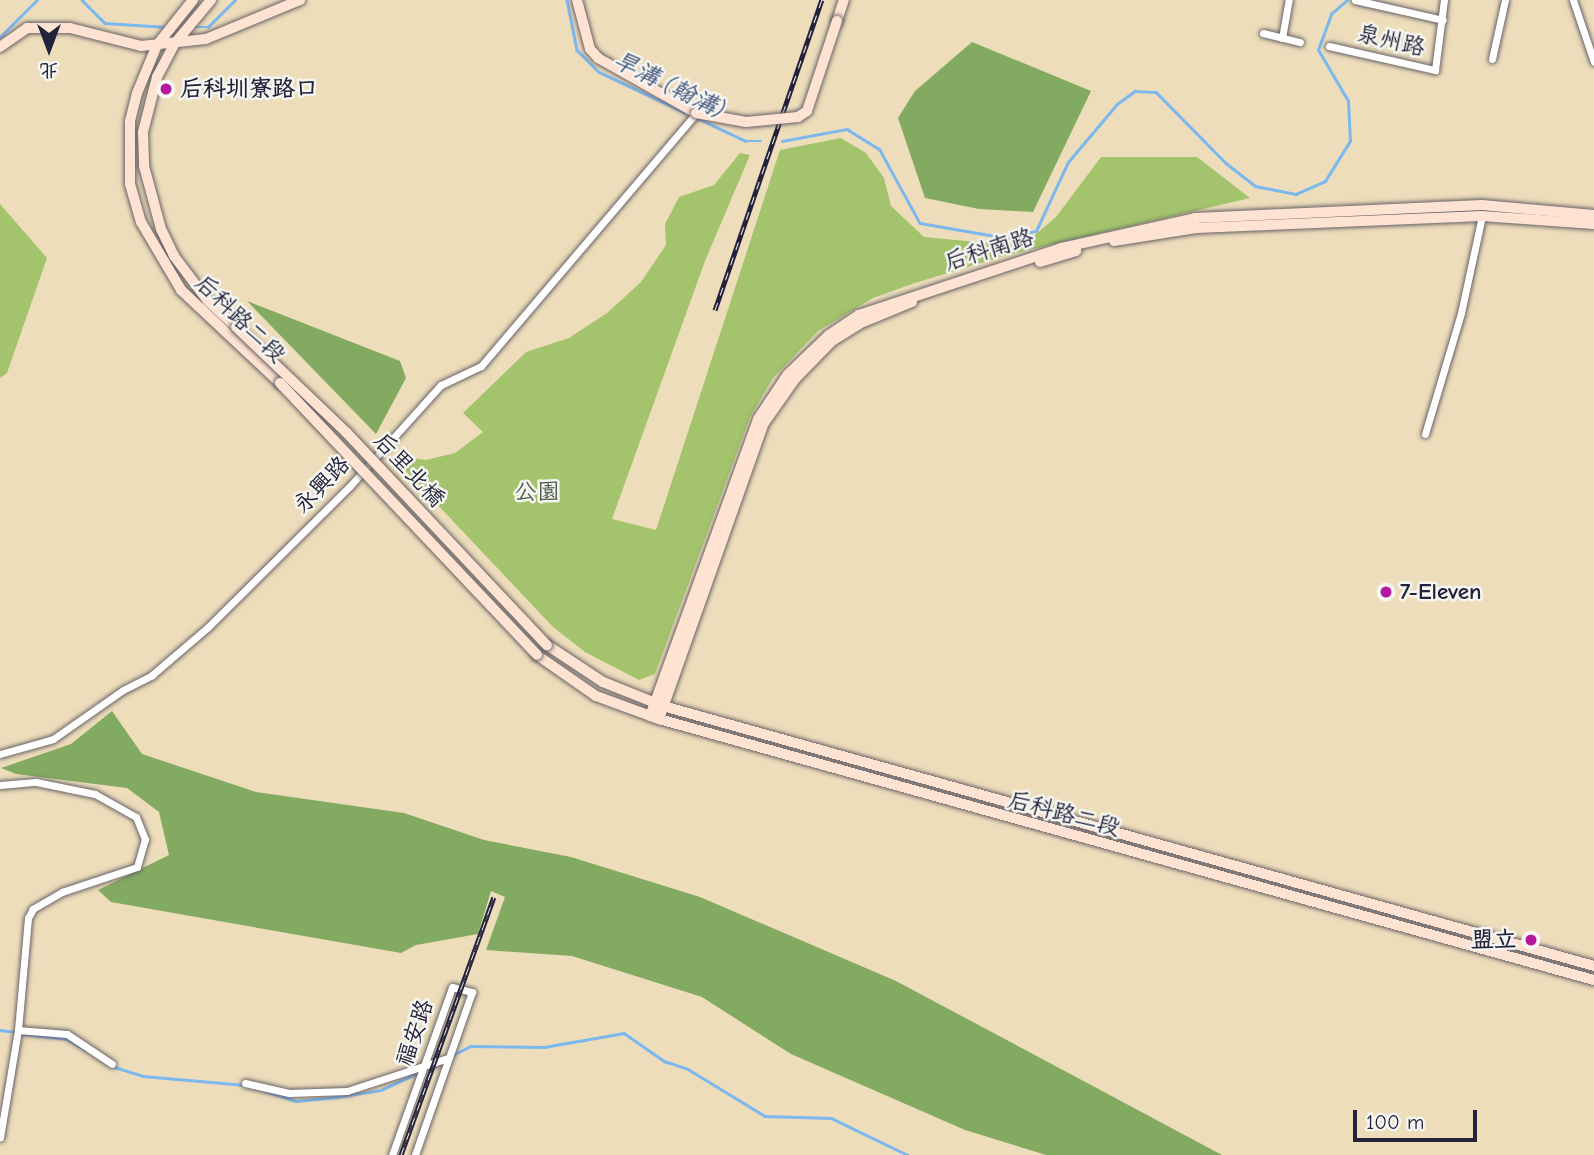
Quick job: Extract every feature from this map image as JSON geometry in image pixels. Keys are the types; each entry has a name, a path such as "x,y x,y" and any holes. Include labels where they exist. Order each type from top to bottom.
{"street":[{"name":"后科路二段","path":"193,0 157,46 137,93 130,122 130,184 141,222 181,290 280,383"},
{"name":"后科路二段","path":"211,0 174,43 148,106 144,166 161,229 174,256 208,301 236,327"},
{"path":"0,47 27,28 60,28 120,43 157,46 206,38 299,0"},
{"path":"576,0 590,49 598,58 696,113 746,122 799,117 807,111 844,0"},
{"path":"1282,38 1289,0"},
{"name":"泉州路","path":"1355,0 1443,20"},
{"name":"泉州路","path":"1329,46 1435,71 1444,0"},
{"path":"1492,59 1505,0"},
{"path":"1573,0 1594,62"},
{"path":"1263,33 1300,42"},
{"name":"永興路","path":"0,754 53,739 123,690 152,676 208,627 349,487 441,385 481,366 696,113"},
{"path":"1425,434 1461,313 1482,210"},
{"name":"后科南路","path":"654,717 701,582 764,423 783,394 832,341 889,309 1064,255 1156,232 1482,210 1594,215"},
{"name":"后科南路","path":"1482,210 1594,224"},
{"name":"后里北橋","path":"236,327 346,432 547,645"},
{"name":"后里北橋","path":"280,383 537,654"},
{"name":"后科路二段","path":"547,645 603,682 659,704 953,789 1594,966"},
{"name":"后科路二段","path":"537,654 596,696 654,717 951,803 1594,980"},
{"path":"0,785 36,782 94,794 136,817 145,839 137,867 82,884 33,909 26,929 18,1030 0,1138"},
{"path":"951,803 953,789"},
{"path":"1221,877 1225,863"},
{"path":"1568,972 1572,960"},
{"name":"福安路","path":"392,1155 452,987 472,992 415,1155"},
{"path":"18,1030 67,1034 112,1064"},
{"path":"245,1083 289,1093 347,1091 448,1059"}],"green space":[{"path":"972,42 1091,91 1033,212 979,209 925,198 898,118 915,91"},
{"name":"公園","path":"841,138 866,153 884,178 891,206 924,237 998,244 1029,240 1056,217 1101,157 1197,157 1250,198 1007,255 915,283 873,298 818,331 773,378 750,417 655,674 639,680 585,652 553,627 401,466 410,458 426,460 455,453 483,432 463,413 526,352 569,338 607,313 641,282 666,245 665,224 679,197 714,185 740,153 750,155 705,261 612,519 656,530 780,150"},
{"path":"0,204 47,258 7,373 0,378"},
{"path":"247,301 400,361 406,378 376,434"},
{"path":"112,711 142,754 256,792 404,813 484,840 571,857 700,897 896,981 1222,1155 1046,1155 965,1130 791,1054 702,997 572,956 486,950 505,897 491,891 478,934 416,945 401,953 111,902 98,890 169,855 159,812 127,788 16,774 1,768 71,744"}],"waterway":[{"name":"旱溝 (翰溝)","path":"0,37 37,0"},
{"name":"旱溝 (翰溝)","path":"82,0 105,23 167,27"},
{"name":"旱溝 (翰溝)","path":"191,27 208,27 235,0"},
{"name":"旱溝 (翰溝)","path":"567,0 577,50 599,72 686,113"},
{"name":"旱溝 (翰溝)","path":"782,141 847,129 880,150 920,223 1007,238 1036,231 1068,162 1117,104 1135,91 1156,92 1226,163 1255,186 1296,194 1325,181 1350,141 1348,101 1318,50 1331,14 1347,0"},
{"name":"旱溝 (翰溝)","path":"695,117 746,141 761,141"},
{"path":"0,1030 17,1032"},
{"path":"451,1056 471,1046 544,1047 624,1033 664,1061 688,1069 765,1116 831,1118 908,1155"},
{"path":"24,1034 67,1039 87,1051"},
{"path":"111,1066 143,1076 245,1085"},
{"path":"262,1090 296,1101 337,1097 381,1090 420,1072"}],"railway":[{"path":"715,310 822,0"},
{"path":"401,1155 494,897"}],"place":[{"name":"后科圳寮路口","path":"166,89"},
{"name":"7-Eleven","path":"1386,592"},
{"name":"盟立","path":"1531,940"}]}
